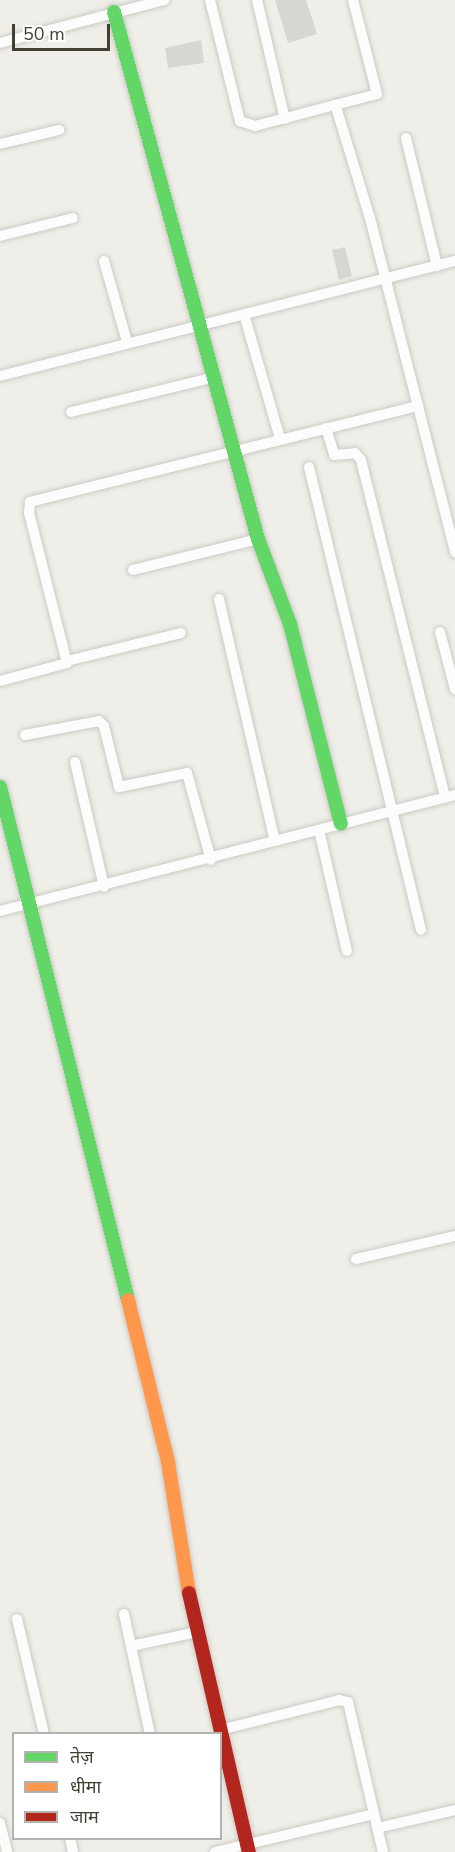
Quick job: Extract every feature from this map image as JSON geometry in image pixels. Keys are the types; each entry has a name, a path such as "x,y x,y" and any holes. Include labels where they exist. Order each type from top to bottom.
{"street":[{"path":"0,43 160,0"},
{"path":"210,0 240,122 255,126 336,107 378,93 353,0"},
{"path":"257,0 285,119"},
{"path":"114,12 202,324 258,539 290,624 340,824"},
{"path":"336,107 385,279 455,552"},
{"path":"0,144 59,130"},
{"path":"406,138 437,266"},
{"path":"0,236 73,218"},
{"path":"104,261 127,342"},
{"path":"0,376 127,342 455,261"},
{"path":"244,314 280,439"},
{"path":"71,412 216,377"},
{"path":"68,662 29,504 234,449 418,406"},
{"path":"0,911 211,860 450,796 361,459 355,453 334,455 326,428"},
{"path":"309,467 395,811 421,930"},
{"path":"133,570 258,539"},
{"path":"219,598 275,841"},
{"path":"440,632 455,689"},
{"path":"0,681 64,666 68,662 181,633"},
{"path":"25,735 99,721 104,726 119,788 186,772 211,860"},
{"path":"75,762 104,886"},
{"path":"0,787 27,906 168,1462 198,1632 220,1730 345,1700 383,1852"},
{"path":"319,830 347,951"},
{"path":"356,1259 455,1236"},
{"path":"124,1614 150,1732"},
{"path":"17,1619 44,1732"},
{"path":"131,1646 198,1632"},
{"path":"223,1756 248,1848"},
{"path":"378,1828 455,1810"},
{"path":"215,1852 248,1848 374,1814"},
{"path":"0,1823 7,1852"}],"building":[{"path":"275,0 306,0 317,34 288,43"},
{"path":"201,40 204,63 168,68 165,48"},
{"path":"345,247 352,276 339,280 332,250"}],"traffic: fast":[{"path":"114,12 258,539 290,624 341,824"},
{"path":"0,787 128,1300"}],"traffic: slow":[{"path":"128,1300 168,1462 189,1593"}],"traffic: jam":[{"path":"189,1593 221,1732"},
{"path":"222,1735 249,1852"}]}
